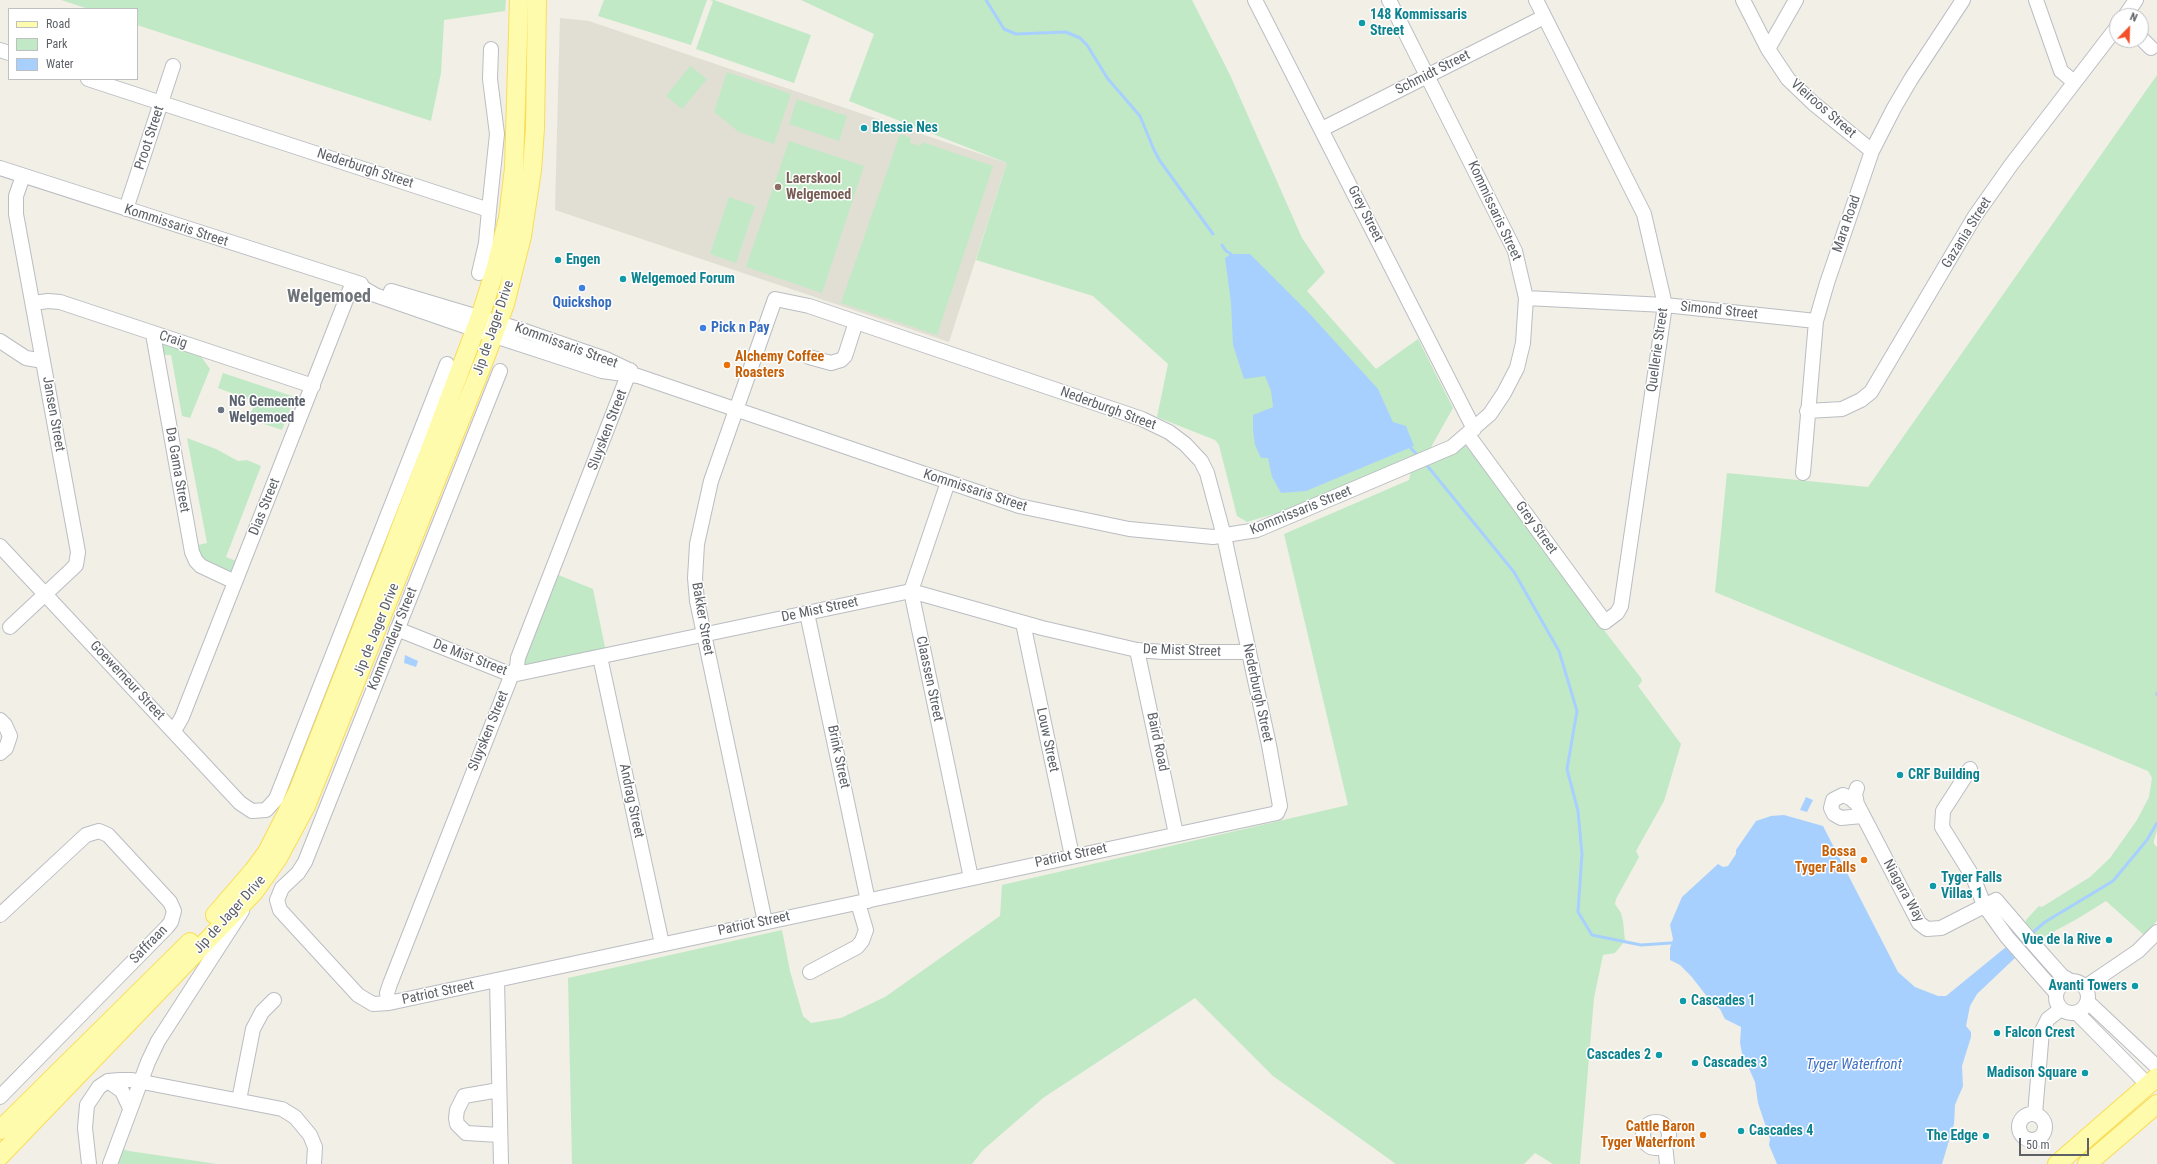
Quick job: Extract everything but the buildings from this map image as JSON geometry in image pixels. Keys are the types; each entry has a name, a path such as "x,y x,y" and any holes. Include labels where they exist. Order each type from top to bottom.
{"main road":[{"path":"517,110 519,0"},
{"path":"517,110 524,80 526,9 530,0"},
{"name":"Jip de Jager Drive","path":"0,1156 254,892 278,858 306,806 497,329 522,236 532,170 535,128 537,0"},
{"name":"Jip de Jager Drive","path":"0,1130 191,941 239,888 267,852 298,791 321,735 478,324 496,267 508,218 514,168 517,110"},
{"path":"2057,1164 2154,1085"},
{"path":"2087,1164 2157,1104"}],"street":[{"name":"Grey Street","path":"1255,0 1322,129 1471,432 1605,622"},
{"name":"Kommissaris Street","path":"0,168 353,282 375,295 606,359 632,374 1019,506 1112,527 1224,536 1257,530 1278,522 1452,447 1490,414 1504,393 1516,368 1523,343 1526,298 1520,266 1508,236 1388,0"},
{"name":"Quellerie Street","path":"1536,0 1644,214 1665,305 1621,606 1617,613 1605,622"},
{"name":"Vleiroos Street","path":"1743,0 1768,49 1796,89 1872,151"},
{"path":"1768,49 1796,0"},
{"name":"Mara Road","path":"1803,473 1807,411 1816,321 1823,293 1872,151 1911,79 1963,0"},
{"path":"2036,0 2061,70 2074,82"},
{"name":"Schmidt Street","path":"1322,129 1544,17"},
{"name":"Gazania Street","path":"1807,411 1842,409 1861,400 1871,392 1975,216 2011,165 2109,37"},
{"path":"2149,45 2152,48"},
{"path":"479,273 486,243 497,134 490,79 491,49"},
{"name":"Proot Street","path":"126,209 174,66"},
{"name":"Nederburgh Street","path":"91,80 489,210"},
{"name":"Jansen Street","path":"10,627 76,565 78,552 15,204 23,176"},
{"name":"Dias Street","path":"174,731 182,717 353,282"},
{"name":"Simond Street","path":"1526,298 1665,305 1816,321"},
{"name":"Nederburgh Street","path":"775,299 809,306 1142,419 1170,432 1185,444 1201,462 1207,473 1224,536 1269,745 1280,806 1277,813"},
{"name":"Bakker Street","path":"765,922 704,634 695,578 697,544 711,481 775,299"},
{"name":"Craig","path":"33,303 48,301 60,302 313,386"},
{"path":"809,356 831,363 841,360 845,356 856,322"},
{"name":"Da Gama Street","path":"153,334 192,552 196,561 201,566 235,582"},
{"path":"0,341 26,358 43,361"},
{"name":"Goewerneur Street","path":"0,546 240,803 247,809 256,812 266,810 276,799 447,364"},
{"name":"Kommandeur Street","path":"277,900 282,888 298,873 305,862 500,371"},
{"name":"Sluysken Street","path":"389,1003 387,993 390,984 632,374"},
{"path":"911,591 948,482"},
{"name":"De Mist Street","path":"397,630 512,675 911,591 1023,623 1137,650 1163,652 1248,652"},
{"name":"Claassen Street","path":"911,591 971,878"},
{"name":"Brink Street","path":"807,613 863,902 866,930 862,941 857,947 810,972"},
{"name":"Louw Street","path":"1023,623 1072,856"},
{"name":"Baird Road","path":"1137,650 1176,834"},
{"name":"Andrag Street","path":"600,657 662,944"},
{"path":"0,720 5,725 10,736 6,748 0,753"},
{"path":"1970,769 1945,808 1941,819 1944,830 1990,902 2007,937 2056,993"},
{"name":"Niagara Way","path":"1857,788 1855,794 1860,810 1916,920 1923,926 1932,930 1941,928 1990,902"},
{"name":"Patriot Street","path":"277,900 280,910 362,998 373,1004 389,1003 1277,813"},
{"name":"Saffraan","path":"0,915 86,835 99,832 108,835 170,902 174,911 171,922 167,927 0,1097"},
{"path":"110,1164 140,1082 158,1041 222,945 254,892"},
{"path":"1990,902 2018,928 2062,976 2071,981 2081,983 2085,987 2088,991 2088,1002 2082,1011 2077,1013 2066,1012 2061,1009 2056,1002 2056,993 2062,984 2071,981"},
{"path":"2085,987 2138,951 2157,932"},
{"path":"497,980 501,1164"},
{"path":"239,1100 253,1029 262,1012 274,1000"},
{"path":"2088,1002 2157,1067"},
{"path":"2035,1114 2042,1031 2048,1019 2061,1009"},
{"path":"2077,1013 2154,1085"},
{"path":"90,1164 85,1111 92,1094 99,1086 108,1081 132,1080 275,1107 295,1117 306,1128 313,1142 314,1164"},
{"path":"108,1081 122,1091 130,1108"},
{"path":"499,1090 464,1096 457,1110 456,1118 457,1124 466,1133 500,1135"},
{"path":"1659,1146 1665,1164"}],"shaded area":[{"name":"Laerskool Welgemoed","path":"560,18 589,21 1007,163 949,342 555,210"}],"green space":[{"path":"61,0 506,0 505,11 444,20 441,73 431,121 138,25 138,8 86,8"},
{"path":"604,0 707,0 691,45 598,16"},
{"path":"710,0 714,0 811,35 794,83 696,49 713,1"},
{"path":"801,0 1192,0 1230,75 1302,238 1325,272 1307,291 1376,369 1418,339 1453,408 1430,449 1280,512 1247,522 1237,516 1219,445 1215,440 1157,417 1168,364 1093,296 976,260 1007,163 849,101 874,34"},
{"path":"690,66 707,79 682,109 666,96"},
{"path":"727,72 791,94 774,144 739,132 714,112"},
{"path":"2157,75 2157,831 2154,844 2157,847 2157,921 2144,935 2106,901 2040,939 2026,923 2026,920 2039,906 2042,907 2090,877 2110,858 2137,820 2149,797 2152,778 2148,771 1715,592 1727,473 1868,487"},
{"path":"797,99 847,116 839,141 789,124"},
{"path":"900,134 911,138 910,143 920,146 922,142 993,166 937,335 841,303"},
{"path":"789,141 864,166 822,293 746,267"},
{"path":"729,197 755,206 736,263 710,254"},
{"path":"165,344 200,355 210,369 190,418 182,416 171,355 163,355 161,347"},
{"path":"223,373 295,397 282,430 247,418 253,409 253,401 218,388"},
{"path":"187,438 216,449 238,461 247,460 261,466 226,557 236,561 230,574 206,563 200,556 198,545 207,543"},
{"path":"1465,446 1472,450 1482,462 1510,505 1535,536 1556,568 1641,678 1642,681 1638,686 1681,744 1664,801 1636,851 1639,857 1616,899 1615,904 1621,913 1623,921 1625,941 1615,953 1603,955 1594,998 1580,1164 1553,1164 1535,1153 1524,1164 1396,1164 1273,1076 1195,998 1043,1098 983,1150 972,1164 572,1164 568,978 782,930 790,971 803,1016 811,1023 841,1018 885,997 1000,916 1002,885 1348,805 1284,534 1409,480 1411,471 1438,460 1457,447"},
{"path":"556,574 593,589 606,652 527,666 523,662"},
{"path":"122,1149 129,1151 217,1164 117,1164"}],"water":[{"path":"1231,254 1250,254 1309,313 1378,389 1393,422 1406,426 1414,446 1306,491 1281,493 1272,477 1268,458 1261,458 1255,445 1253,431 1253,415 1273,407 1271,391 1265,376 1244,379 1233,345 1231,303 1225,258"},
{"path":"405,655 418,661 416,667 404,663"},
{"path":"1806,797 1813,800 1807,812 1800,810"},
{"name":"Tyger Waterfront","path":"1784,815 1823,826 1898,972 1915,987 1938,996 1946,996 2006,947 2015,958 1977,994 1970,1006 1966,1026 1971,1032 1971,1037 1962,1066 1963,1086 1955,1105 1954,1124 1942,1164 1777,1164 1769,1145 1770,1139 1758,1103 1755,1082 1742,1053 1740,1043 1741,1027 1725,1019 1720,1009 1712,1003 1691,976 1680,965 1670,960 1670,948 1673,939 1670,925 1682,897 1718,864 1723,867 1728,866 1736,854 1736,850 1756,821 1771,816"}],"waterway":[{"path":"986,0 1004,29 1016,34 1066,32 1080,38 1087,45 1108,79 1140,116 1160,161 1213,234"},
{"path":"1222,245 1226,251 1231,254"},
{"path":"1410,447 1418,456"},
{"path":"1425,463 1514,572 1559,651 1577,711 1567,769 1578,811 1582,854 1578,912 1592,935 1641,945 1671,943"},
{"path":"2030,935 2045,922 2113,881 2147,840 2157,823"}],"place":[{"name":"148 Kommissaris Street","path":"1362,23"},
{"name":"Blessie Nes","path":"864,128"},
{"name":"Laerskool Welgemoed","path":"778,187"},
{"name":"Engen","path":"558,260"},
{"name":"Welgemoed Forum","path":"623,279"},
{"name":"Quickshop","path":"582,288"},
{"name":"Pick n Pay","path":"703,328"},
{"name":"Alchemy Coffee Roasters","path":"727,365"},
{"name":"NG Gemeente Welgemoed","path":"221,410"},
{"name":"CRF Building","path":"1900,775"},
{"name":"Bossa Tyger Falls","path":"1864,860"},
{"name":"Tyger Falls Villas 1","path":"1933,886"},
{"name":"Vue de la Rive","path":"2109,940"},
{"name":"Avanti Towers","path":"2135,986"},
{"name":"Cascades 1","path":"1683,1001"},
{"name":"Falcon Crest","path":"1997,1033"},
{"name":"Cascades 2","path":"1659,1055"},
{"name":"Cascades 3","path":"1695,1063"},
{"name":"Madison Square","path":"2085,1073"},
{"name":"Cascades 4","path":"1741,1131"},
{"name":"Cattle Baron Tyger Waterfront","path":"1703,1135"},
{"name":"The Edge","path":"1986,1136"}],"district":[{"name":"Welgemoed","path":"329,297"}]}
